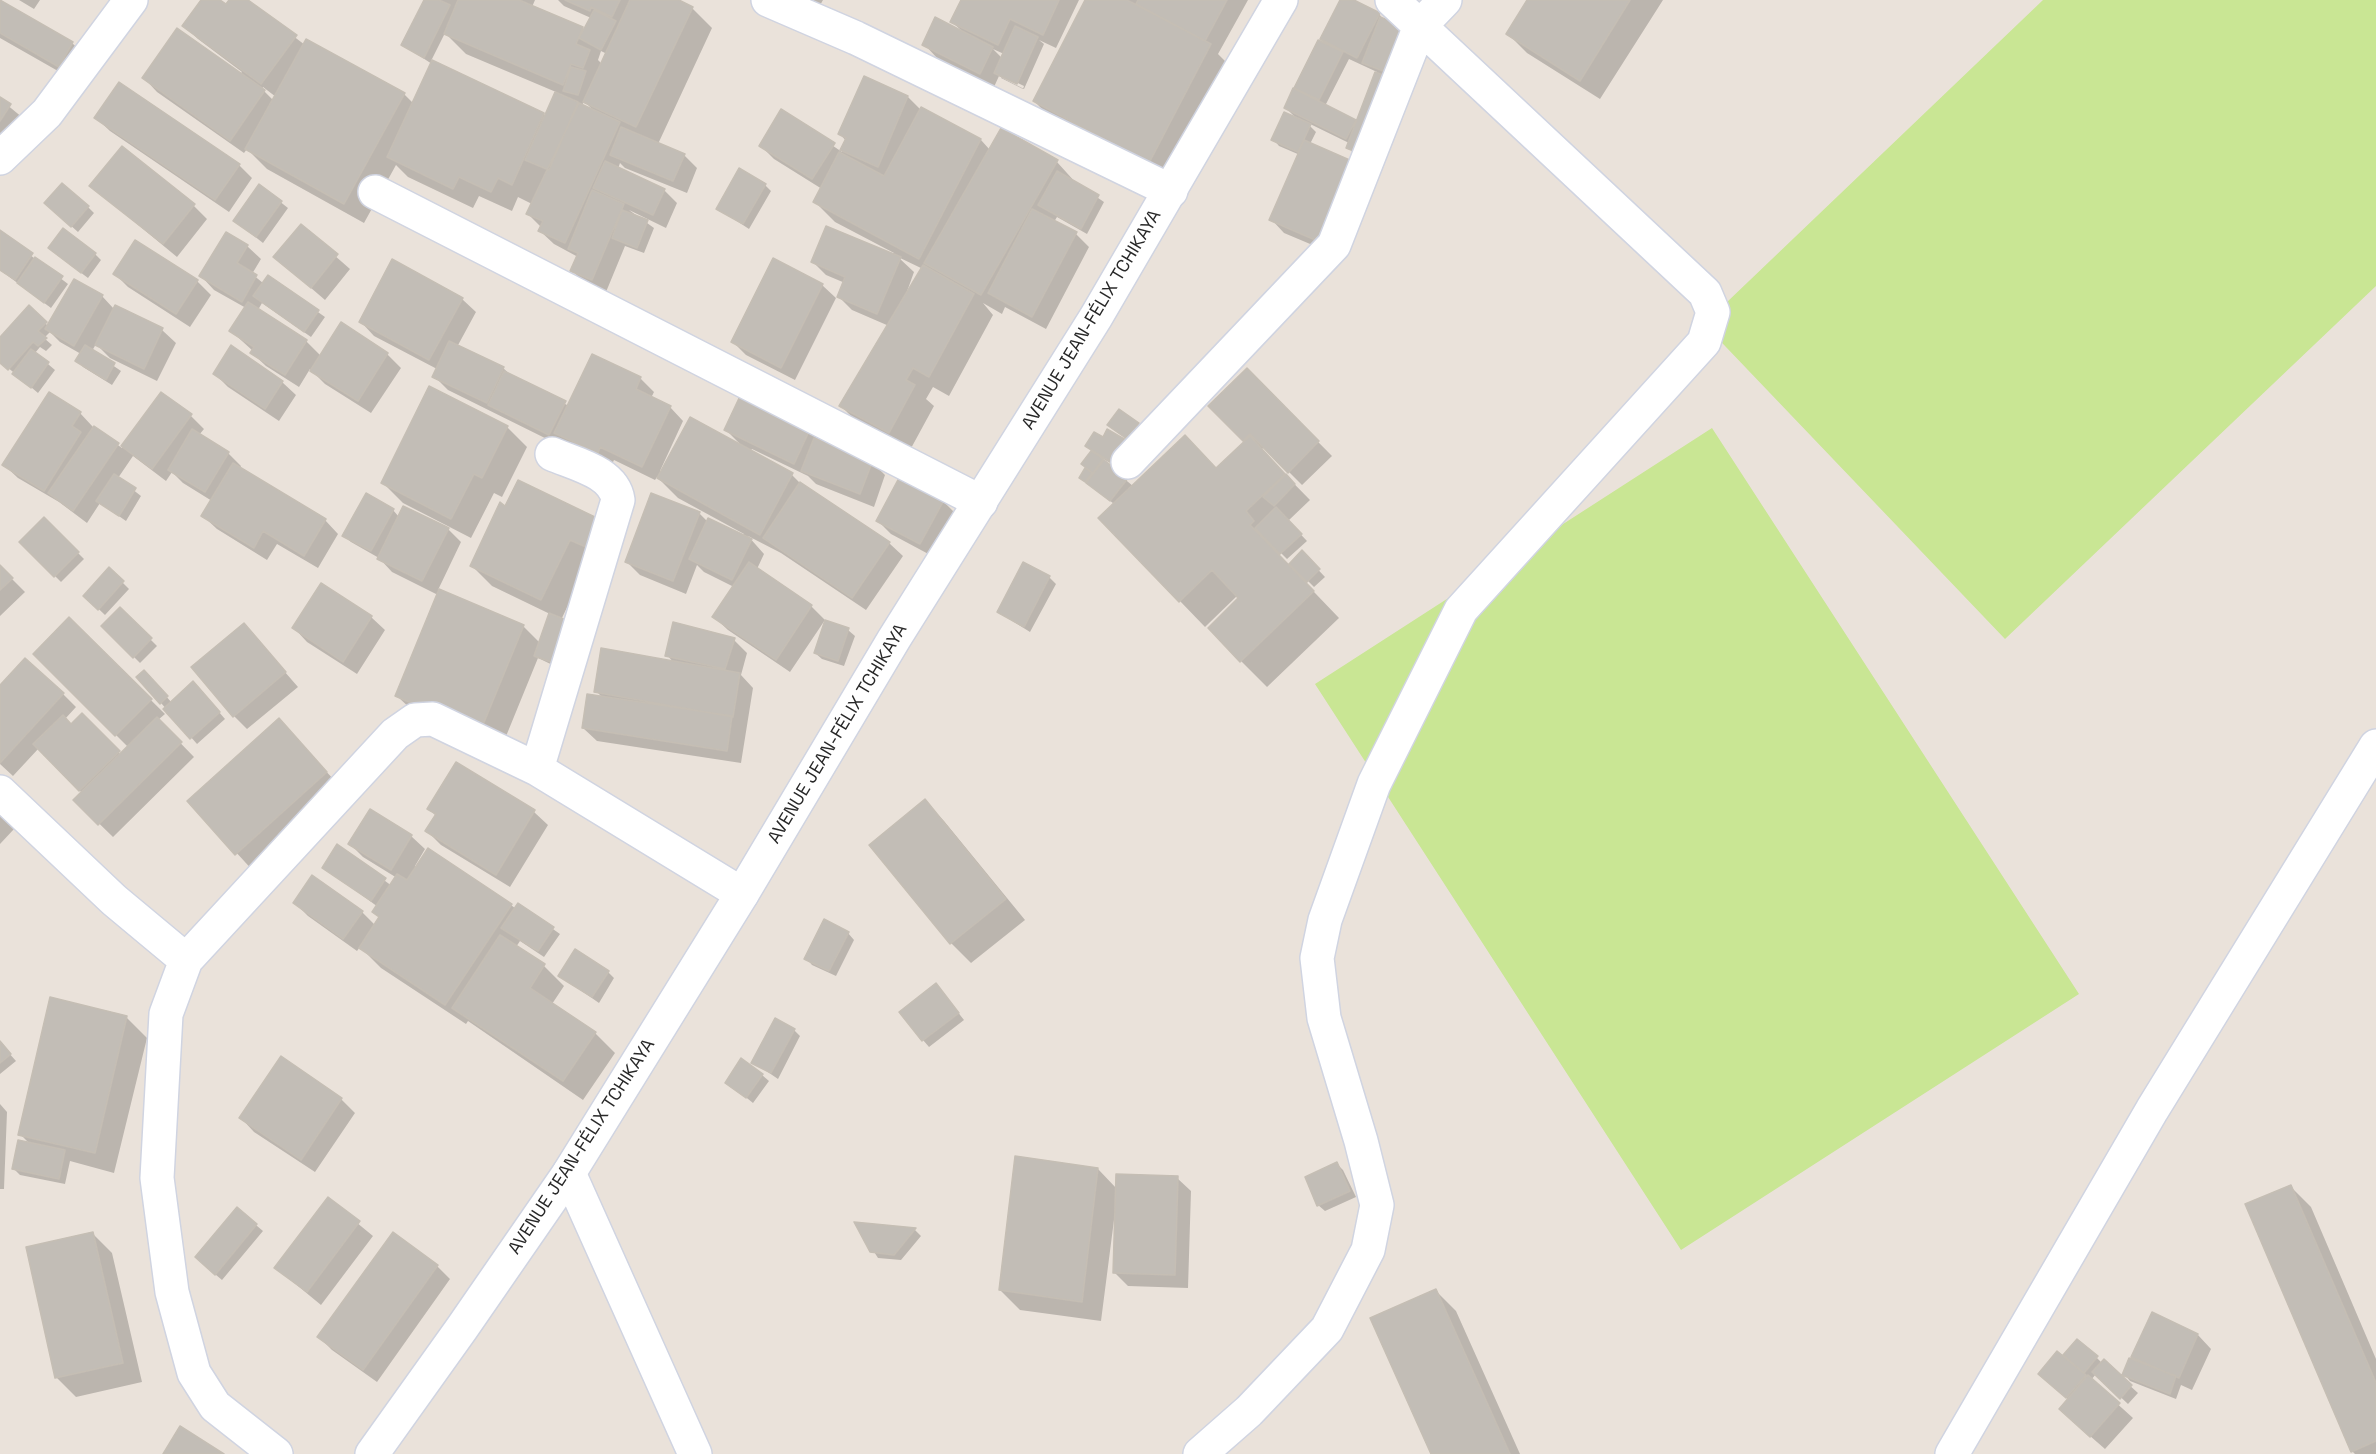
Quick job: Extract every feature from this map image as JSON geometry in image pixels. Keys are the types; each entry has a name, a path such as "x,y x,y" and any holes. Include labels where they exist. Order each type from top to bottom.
{"street":[{"path":"0,158 47,113 131,0"},
{"path":"768,0 856,38 1171,192"},
{"name":"AVENUE JEAN-FÉLIX TCHIKAYA","path":"372,1454 469,1319 569,1173 742,894 894,639 1096,317 1281,0"},
{"path":"1200,1454 1249,1411 1327,1329 1368,1250 1377,1205 1362,1141 1324,1018 1317,958 1325,920 1374,784 1461,610 1704,342 1713,312 1705,293 1392,0"},
{"path":"1128,462 1334,245 1420,26 1445,0"},
{"path":"375,192 981,502"},
{"path":"537,769 618,500 616,487 608,479 552,454"},
{"path":"276,1454 215,1406 194,1373 172,1292 157,1178 166,1014 186,960 395,734 415,720 433,718 537,769 742,894"},
{"path":"1952,1454 2152,1110 2376,746"},
{"path":"0,792 114,900 186,960"},
{"path":"569,1173 696,1454"}],"green space":[{"path":"2043,0 2376,0 2376,286 2005,639 1704,324"},
{"path":"1712,428 2079,994 1681,1250 1315,684"}],"building":[{"path":"0,0 73,42 59,67 0,33"},
{"path":"201,0 220,0 226,4 229,0 248,0 297,35 261,84 182,26"},
{"path":"424,0 439,0 450,5 424,58 401,45"},
{"path":"458,0 519,0 583,27 576,44 590,50 583,68 571,64 563,85 444,34"},
{"path":"565,0 620,0 612,17 591,7 590,11"},
{"path":"630,0 679,0 693,7 636,127 583,102"},
{"path":"961,0 1059,0 1043,35 1010,19 998,45 950,22"},
{"path":"1085,0 1127,0 1211,44 1149,163 1033,101"},
{"path":"1138,0 1227,0 1205,41 1136,4"},
{"path":"1340,0 1354,0 1380,13 1357,58 1320,39"},
{"path":"1527,0 1630,0 1580,81 1506,34"},
{"path":"594,10 616,21 601,50 579,38"},
{"path":"935,17 993,47 980,74 922,45"},
{"path":"1380,17 1411,29 1394,75 1362,63"},
{"path":"1015,26 1038,37 1017,84 994,73"},
{"path":"177,28 265,90 230,141 142,78"},
{"path":"306,39 405,93 344,204 245,149"},
{"path":"1318,40 1343,52 1319,100 1294,88"},
{"path":"432,60 544,113 512,185 498,178 491,192 459,177 453,189 387,157"},
{"path":"571,67 586,71 578,95 563,91"},
{"path":"1375,72 1394,79 1364,155 1346,148"},
{"path":"864,76 908,96 878,167 840,150 846,138 838,134"},
{"path":"119,82 240,164 215,200 94,118"},
{"path":"1293,88 1356,120 1346,139 1284,108"},
{"path":"555,92 578,102 549,170 525,160"},
{"path":"0,97 11,104 0,121"},
{"path":"579,103 620,122 565,243 538,231 543,221 526,214"},
{"path":"921,107 981,139 919,259 813,202 839,152 884,176"},
{"path":"781,109 835,143 812,179 759,146"},
{"path":"1284,112 1311,124 1298,152 1271,140"},
{"path":"621,127 685,154 673,181 610,155"},
{"path":"1001,128 1058,160 981,295 924,263"},
{"path":"1304,140 1361,165 1327,245 1269,220"},
{"path":"122,146 195,204 163,244 89,186"},
{"path":"605,161 665,189 653,215 593,188"},
{"path":"739,168 766,184 743,224 716,209"},
{"path":"1057,171 1099,195 1081,229 1038,205"},
{"path":"62,183 89,206 71,227 44,203"},
{"path":"259,184 282,201 256,237 233,221"},
{"path":"592,190 624,204 592,280 570,271 578,253 568,249"},
{"path":"1032,209 1077,232 1032,317 988,293"},
{"path":"622,210 648,220 637,248 612,238"},
{"path":"301,224 338,254 311,288 273,257"},
{"path":"826,226 901,257 877,314 837,297 845,277 811,262"},
{"path":"63,228 96,253 81,273 48,248"},
{"path":"0,230 33,253 15,280 0,270"},
{"path":"226,232 248,245 237,263 257,275 242,302 199,276"},
{"path":"135,240 198,280 176,314 113,274"},
{"path":"35,257 63,276 44,303 17,283"},
{"path":"773,258 823,284 781,368 731,342"},
{"path":"392,259 463,298 429,360 359,322"},
{"path":"923,265 974,294 929,377 913,368 906,380 915,385 889,433 839,406"},
{"path":"268,275 319,310 304,332 253,296"},
{"path":"74,279 103,295 74,346 45,329"},
{"path":"248,302 307,340 285,375 250,353 254,347 229,331"},
{"path":"29,305 47,322 38,331 47,338 38,346 33,342 8,370 0,363 0,337"},
{"path":"115,305 163,328 144,369 95,345"},
{"path":"341,322 388,353 358,401 310,371"},
{"path":"449,341 504,367 487,403 432,377"},
{"path":"85,345 115,363 106,380 75,361"},
{"path":"231,345 283,381 265,409 213,374"},
{"path":"31,349 49,362 31,388 12,374"},
{"path":"592,354 641,377 636,389 671,406 642,467 600,447 598,453 554,433"},
{"path":"1247,368 1319,441 1288,473 1250,434 1243,441 1208,406"},
{"path":"504,371 566,401 549,435 488,405"},
{"path":"429,386 508,426 482,478 474,474 451,519 381,483"},
{"path":"49,392 81,412 72,426 81,432 44,491 2,465"},
{"path":"161,392 192,414 152,469 121,446"},
{"path":"741,394 811,427 794,464 724,430"},
{"path":"1119,409 1139,423 1127,439 1107,425"},
{"path":"690,417 793,473 760,535 657,478"},
{"path":"94,426 119,443 73,511 48,493"},
{"path":"192,429 229,452 205,492 168,470"},
{"path":"1107,429 1131,443 1117,466 1085,446 1094,432 1103,437"},
{"path":"1185,435 1216,468 1250,436 1285,474 1246,511 1254,521 1250,525 1314,591 1240,662 1208,628 1238,598 1212,570 1179,602 1098,518"},
{"path":"814,438 873,460 860,494 801,471"},
{"path":"1091,451 1103,459 1093,473 1081,464"},
{"path":"1104,460 1128,478 1110,501 1086,483"},
{"path":"233,463 326,519 304,556 263,531 254,548 201,516"},
{"path":"1085,468 1092,473 1085,482 1079,478"},
{"path":"114,474 136,488 119,516 96,501"},
{"path":"1286,474 1295,484 1274,506 1263,497"},
{"path":"900,476 944,500 920,544 876,521"},
{"path":"518,480 599,519 586,547 570,540 541,600 470,566 500,502 505,506"},
{"path":"800,482 890,542 852,598 763,538"},
{"path":"366,493 394,509 371,551 342,536"},
{"path":"651,493 700,512 673,581 625,562"},
{"path":"403,506 449,528 422,581 377,559"},
{"path":"1276,507 1302,534 1280,554 1255,528"},
{"path":"44,517 79,552 54,577 19,542"},
{"path":"708,518 752,539 732,580 689,559"},
{"path":"1302,550 1320,569 1307,582 1289,564"},
{"path":"749,562 812,605 776,660 712,617"},
{"path":"1023,562 1050,576 1024,627 997,612"},
{"path":"0,565 13,578 0,590"},
{"path":"109,567 124,581 98,610 83,596"},
{"path":"321,583 372,616 343,662 292,628"},
{"path":"439,589 524,625 480,732 395,696"},
{"path":"120,607 152,638 133,658 101,626"},
{"path":"549,613 571,622 557,664 534,656"},
{"path":"69,617 152,699 115,736 33,654"},
{"path":"825,620 849,628 838,661 814,653"},
{"path":"673,622 735,638 725,669 665,656"},
{"path":"244,623 286,672 233,717 191,667"},
{"path":"601,648 740,673 733,717 594,692"},
{"path":"25,658 64,693 0,763 0,685"},
{"path":"144,670 168,696 160,704 136,677"},
{"path":"193,681 220,712 190,739 163,709"},
{"path":"587,694 732,716 727,751 582,728"},
{"path":"82,713 120,751 79,791 33,744 63,715 71,724"},
{"path":"157,717 182,742 98,825 73,800"},
{"path":"279,718 327,772 235,855 187,801"},
{"path":"456,762 535,810 496,875 425,831 436,814 427,809"},
{"path":"925,799 1006,899 950,944 869,845"},
{"path":"370,809 412,835 391,870 348,844"},
{"path":"337,844 386,878 371,901 322,868"},
{"path":"428,848 512,904 445,1005 359,948 379,917 372,912 397,874 407,880"},
{"path":"312,875 363,911 343,939 293,903"},
{"path":"518,903 554,927 538,951 501,928"},
{"path":"824,919 849,932 829,971 804,959"},
{"path":"500,935 545,964 530,988 596,1032 563,1081 452,1008"},
{"path":"575,949 609,971 592,997 558,976"},
{"path":"936,983 959,1013 922,1041 899,1012"},
{"path":"50,997 127,1016 95,1153 18,1135"},
{"path":"775,1018 795,1029 771,1073 751,1063"},
{"path":"0,1041 11,1054 0,1063"},
{"path":"281,1056 342,1098 301,1160 239,1118"},
{"path":"741,1058 763,1074 746,1098 725,1083"},
{"path":"18,1140 65,1150 59,1179 12,1169"},
{"path":"1015,1156 1098,1168 1082,1302 999,1290"},
{"path":"1337,1162 1350,1191 1317,1206 1305,1177"},
{"path":"1116,1174 1178,1176 1175,1275 1113,1273"},
{"path":"2291,1185 2376,1383 2376,1441 2351,1452 2245,1204"},
{"path":"328,1197 360,1221 307,1292 274,1268"},
{"path":"237,1207 257,1224 215,1275 195,1257"},
{"path":"854,1222 916,1228 894,1255 870,1252"},
{"path":"93,1232 123,1363 55,1378 26,1247"},
{"path":"393,1232 438,1265 363,1370 317,1337"},
{"path":"1436,1289 1510,1454 1431,1454 1370,1318"},
{"path":"2152,1312 2198,1334 2179,1378 2131,1357"},
{"path":"2077,1339 2098,1356 2084,1373 2063,1355"},
{"path":"2057,1351 2086,1375 2066,1398 2038,1374"},
{"path":"2129,1358 2176,1376 2170,1394 2122,1375"},
{"path":"2104,1359 2132,1385 2120,1399 2092,1372"},
{"path":"2088,1375 2120,1403 2090,1437 2059,1409"},
{"path":"180,1426 224,1454 163,1454"}]}
